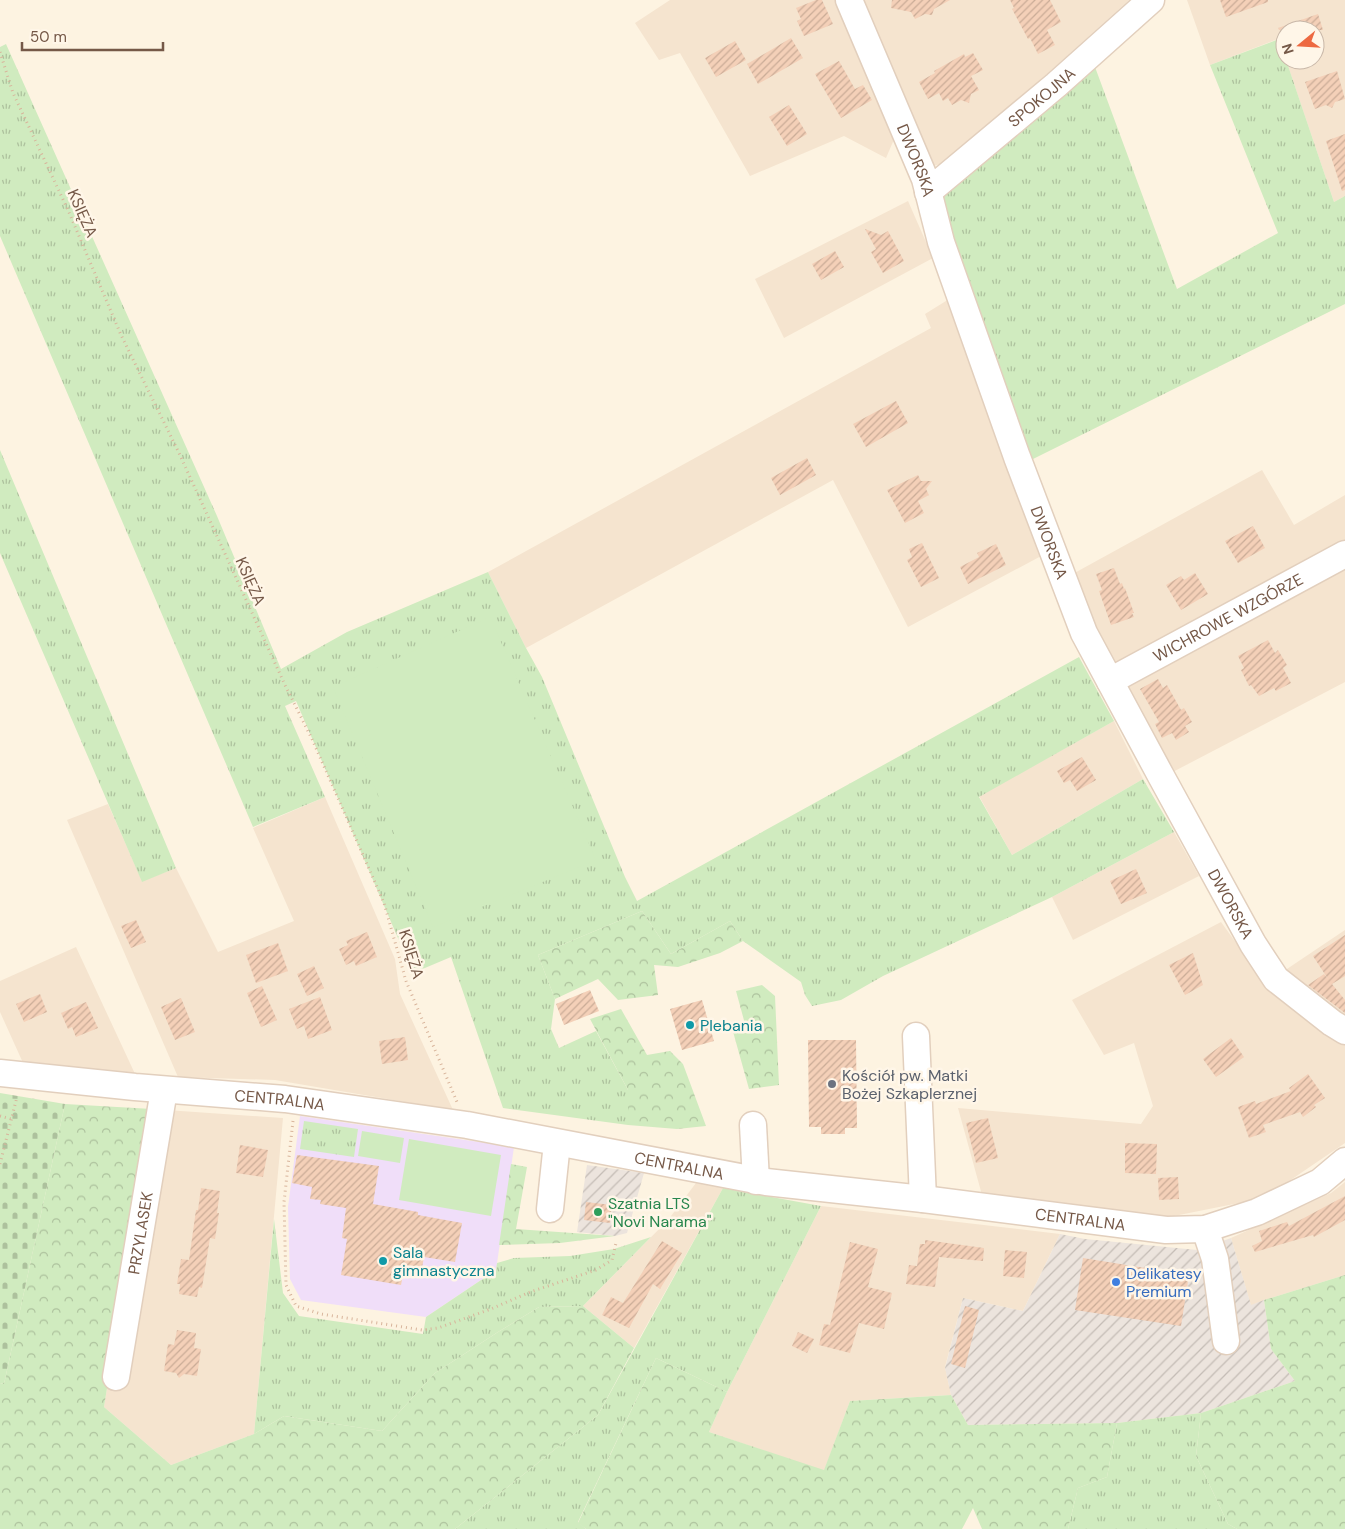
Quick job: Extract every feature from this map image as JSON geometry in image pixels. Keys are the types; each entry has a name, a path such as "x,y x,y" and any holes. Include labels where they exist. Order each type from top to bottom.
{"street":[{"name":"DWORSKA","path":"849,0 926,179 941,242 1018,457 1084,633 1253,944 1276,980 1332,1023 1345,1030"},
{"name":"SPOKOJNA","path":"928,192 1056,85 1151,0"},
{"name":"WICHROWE WZGÓRZE","path":"1110,680 1345,554"},
{"path":"916,1036 924,1199"},
{"name":"CENTRALNA","path":"0,1073 164,1090 296,1100 468,1126 756,1181 924,1199 1166,1230 1205,1229 1257,1212 1320,1182 1345,1161"},
{"name":"PRZYLASEK","path":"116,1377 164,1090"},
{"path":"753,1125 756,1181"},
{"path":"550,1209 557,1143"},
{"path":"1205,1229 1215,1259 1226,1341"}],"path":[{"name":"KSIĘŻA","path":"0,52 13,93 68,210 121,335 179,453 284,685 312,740 384,903 406,981 468,1126"},
{"path":"0,1164 17,1096"},
{"path":"296,1100 284,1202 286,1285 296,1306 321,1314 422,1330 438,1328 491,1309 530,1292 596,1270 612,1260 616,1243"},
{"path":"0,1116 11,1119"},
{"path":"0,1136 7,1137"}],"shaded area":[{"path":"670,0 840,0 895,137 886,158 844,136 750,176 680,53 659,60 635,23"},
{"path":"861,0 1129,0 949,162 933,166"},
{"path":"1187,0 1345,0 1345,196 1334,202 1289,70 1325,70 1325,20 1275,20 1275,40 1210,65"},
{"path":"908,201 933,258 784,338 755,279"},
{"path":"954,296 1043,555 908,627 833,480 526,648 488,572 931,328 925,314"},
{"path":"1262,470 1294,525 1345,495 1345,682 1167,775 1069,576"},
{"path":"1114,721 1143,779 1012,855 979,796"},
{"path":"325,797 395,959 400,994 453,1110 275,1080 178,1077 67,820 108,804 142,881 176,868 218,952 294,921 253,828"},
{"path":"1174,832 1199,876 1073,940 1052,897"},
{"path":"1221,922 1260,976 1345,1040 1345,1143 1264,1198 1169,1217 982,1195 958,1108 1141,1124 1153,1106 1134,1043 1104,1055 1072,1000"},
{"path":"1345,930 1345,1024 1278,975"},
{"path":"76,947 136,1076 24,1065 0,1012 0,981"},
{"path":"152,1109 283,1118 254,1434 171,1465 104,1407"},
{"path":"300,1116 514,1147 496,1270 426,1317 301,1300 290,1279 288,1207"},
{"path":"587,1165 644,1173 627,1233 615,1236 577,1232"},
{"path":"1345,1182 1345,1275 1264,1300 1251,1306 1231,1238 1331,1193"},
{"path":"696,1183 723,1188 634,1348 583,1306 668,1220"},
{"path":"821,1206 1060,1234 1023,1311 963,1298 945,1367 951,1395 850,1401 824,1471 709,1432 727,1392"},
{"path":"1060,1234 1085,1239 1197,1250 1231,1238 1251,1305 1264,1300 1271,1349 1295,1381 1201,1413 1117,1423 968,1425 951,1395 945,1368 963,1298 1023,1311"}],"green space":[{"path":"1275,41 1275,70 1289,70 1334,202 1345,196 1345,304 1027,462 937,202 1095,67 1177,289 1278,233 1210,65"},
{"path":"6,44 217,516 281,669 347,632 488,572 542,677 625,877 637,901 1079,657 1114,721 979,797 1012,855 1143,779 1174,832 1052,897 883,976 841,1000 812,1006 805,995 801,982 743,941 730,921 671,954 642,911 538,955 555,999 551,1029 559,1048 596,1031 628,1090 628,1125 503,1108 451,957 413,973 296,701 285,706 325,797 253,827 0,236 0,47"},
{"path":"0,450 176,868 142,882 0,553"},
{"path":"490,617 596,860 433,927 333,687"},
{"path":"642,911 671,954 730,921 743,941 720,953 678,967 654,965 658,995 618,1000 598,979 555,999 538,955"},
{"path":"762,985 775,996 779,1085 749,1089 732,1028 745,1024 736,991"},
{"path":"621,1009 647,1055 670,1051 683,1064 706,1126 677,1129 628,1125 628,1090 590,1019"},
{"path":"0,1093 65,1104 4,1384 0,1383"},
{"path":"65,1104 152,1109 104,1407 171,1465 254,1434 284,1416 382,1431 435,1373 539,1307 583,1306 634,1348 598,1415 455,1529 0,1529 0,1383 4,1384"},
{"path":"304,1121 358,1129 354,1157 300,1149"},
{"path":"362,1131 404,1138 400,1163 358,1156"},
{"path":"409,1139 501,1155 491,1216 399,1200"},
{"path":"511,1164 527,1167 516,1229 615,1236 560,1243 499,1245"},
{"path":"723,1188 821,1206 727,1392 656,1358 578,1522 586,1529 455,1529 598,1415"},
{"path":"274,1219 283,1293 299,1316 423,1334 426,1317 496,1270 497,1263 514,1258 570,1256 614,1249 651,1237 583,1306 539,1307 498,1332 435,1373 382,1431 284,1416 254,1434"},
{"path":"1345,1275 1345,1529 1237,1529 1228,1524 1196,1456 1201,1413 1295,1381 1271,1349 1264,1300"},
{"path":"656,1358 727,1392 709,1432 824,1470 850,1401 951,1395 968,1425 1117,1423 1107,1477 1078,1488 1068,1529 982,1529 973,1508 962,1529 586,1529 578,1523"},
{"path":"1201,1413 1196,1456 1228,1524 1237,1529 1068,1529 1078,1488 1107,1477 1117,1423"}],"building":[{"path":"816,0 822,0 833,24 804,36 797,21 801,19 796,8"},
{"path":"892,0 950,0 934,9 932,15 925,14 915,19 911,12 891,8"},
{"path":"1010,0 1050,0 1061,22 1047,30 1055,45 1038,54 1012,9 1014,8"},
{"path":"1220,0 1268,0 1268,2 1226,17"},
{"path":"1318,14 1320,20 1301,20"},
{"path":"791,38 803,58 758,84 747,64"},
{"path":"735,41 746,60 716,77 705,58"},
{"path":"973,53 983,70 971,76 979,90 971,94 969,103 961,100 952,105 948,98 943,101 939,93 928,99 919,82 964,54 965,57"},
{"path":"839,61 855,89 863,85 872,100 841,118 815,74"},
{"path":"1337,71 1345,99 1335,102 1332,108 1326,105 1315,109 1305,82"},
{"path":"789,105 807,134 787,146 769,117"},
{"path":"1345,134 1345,190 1342,191 1326,141"},
{"path":"865,229 881,235 888,231 904,261 883,273 871,252 876,249"},
{"path":"835,251 844,267 821,280 812,264"},
{"path":"896,401 908,423 866,447 853,424"},
{"path":"807,458 816,475 780,495 771,478"},
{"path":"918,475 921,481 932,481 926,489 929,495 918,501 924,513 905,523 887,490"},
{"path":"1253,526 1265,548 1238,563 1225,541"},
{"path":"922,543 939,578 921,587 907,560 912,557 909,549"},
{"path":"996,544 1006,565 968,584 960,567 979,557 977,553"},
{"path":"1114,568 1120,584 1122,583 1125,588 1134,617 1111,625 1099,591 1102,590 1096,574"},
{"path":"1195,573 1208,594 1181,610 1166,585 1181,576 1184,580"},
{"path":"1268,640 1275,653 1278,650 1287,665 1283,668 1291,683 1276,691 1274,688 1259,696 1251,685 1249,686 1241,670 1244,668 1238,656"},
{"path":"1158,679 1163,688 1167,685 1181,710 1184,708 1192,722 1185,726 1189,732 1176,740 1172,733 1162,738 1155,724 1159,722 1140,689"},
{"path":"1082,757 1096,780 1077,791 1070,780 1064,783 1057,771"},
{"path":"1136,869 1147,893 1121,904 1110,881"},
{"path":"136,920 146,942 131,948 121,926"},
{"path":"367,932 377,957 356,966 354,961 346,965 339,949 348,945 346,941"},
{"path":"1345,935 1345,976 1332,984 1345,1000 1345,1013 1308,985 1324,974 1328,979 1313,956"},
{"path":"278,943 288,971 256,983 246,955"},
{"path":"1193,953 1203,985 1185,995 1169,965"},
{"path":"314,966 324,988 307,996 297,974"},
{"path":"262,986 277,1020 261,1027 247,993"},
{"path":"590,990 599,1011 564,1025 556,1004"},
{"path":"40,994 47,1012 24,1022 16,1004"},
{"path":"320,997 332,1030 308,1039 304,1026 297,1029 289,1009"},
{"path":"181,998 195,1032 175,1040 161,1007"},
{"name":"Plebania","path":"702,1000 714,1041 682,1050 670,1009"},
{"path":"86,1002 98,1028 76,1037 72,1027 68,1029 61,1013"},
{"path":"405,1037 408,1060 382,1064 379,1041"},
{"path":"1231,1038 1244,1057 1216,1077 1203,1059"},
{"name":"Kościół pw. Matki Bożej Szkaplerznej","path":"808,1040 856,1040 857,1128 845,1128 845,1134 821,1134 821,1127 809,1127"},
{"path":"1308,1074 1325,1098 1314,1105 1316,1107 1303,1117 1300,1112 1263,1125 1266,1132 1249,1138 1238,1107 1255,1101 1256,1104 1291,1091 1289,1088"},
{"path":"988,1118 998,1158 976,1163 966,1123"},
{"path":"1125,1143 1157,1144 1156,1174 1125,1173"},
{"path":"240,1145 268,1150 263,1177 236,1173"},
{"path":"297,1155 379,1166 373,1204 418,1212 418,1215 462,1223 455,1262 424,1257 421,1273 404,1270 401,1285 341,1275 347,1239 342,1238 346,1208 320,1204 321,1200 310,1199 312,1187 292,1183"},
{"path":"1178,1177 1179,1199 1159,1200 1158,1178"},
{"path":"201,1188 220,1191 215,1239 210,1238 202,1288 199,1287 197,1297 179,1294 180,1284 177,1284 181,1259 189,1260"},
{"path":"1345,1196 1345,1220 1314,1237 1313,1235 1255,1252 1252,1246 1262,1241 1259,1231 1287,1222 1289,1226"},
{"name":"Szatnia LTS \"Novi Narama\"","path":"586,1202 612,1205 610,1223 584,1220"},
{"path":"925,1240 984,1248 983,1261 939,1257 935,1287 906,1284 909,1265 917,1266 920,1244 925,1244"},
{"path":"662,1241 682,1253 660,1289 653,1284 629,1328 602,1315 611,1297 623,1303"},
{"path":"850,1242 878,1249 868,1287 892,1293 884,1329 859,1323 850,1353 819,1345 824,1324 830,1325"},
{"path":"1005,1250 1027,1252 1024,1278 1003,1276"},
{"path":"1083,1258 1189,1275 1181,1326 1075,1310"},
{"path":"965,1306 979,1310 965,1368 951,1364"},
{"path":"177,1330 196,1333 194,1348 201,1349 197,1376 184,1374 179,1378 176,1373 164,1371 168,1344 174,1345"},
{"path":"798,1332 814,1339 807,1353 792,1346"}],"place":[{"name":"Plebania","path":"690,1025"},
{"name":"Kościół pw. Matki Bożej Szkaplerznej","path":"832,1084"},
{"name":"Szatnia LTS \"Novi Narama\"","path":"598,1212"},
{"name":"Sala gimnastyczna","path":"383,1261"},
{"name":"Delikatesy Premium","path":"1116,1282"}]}
